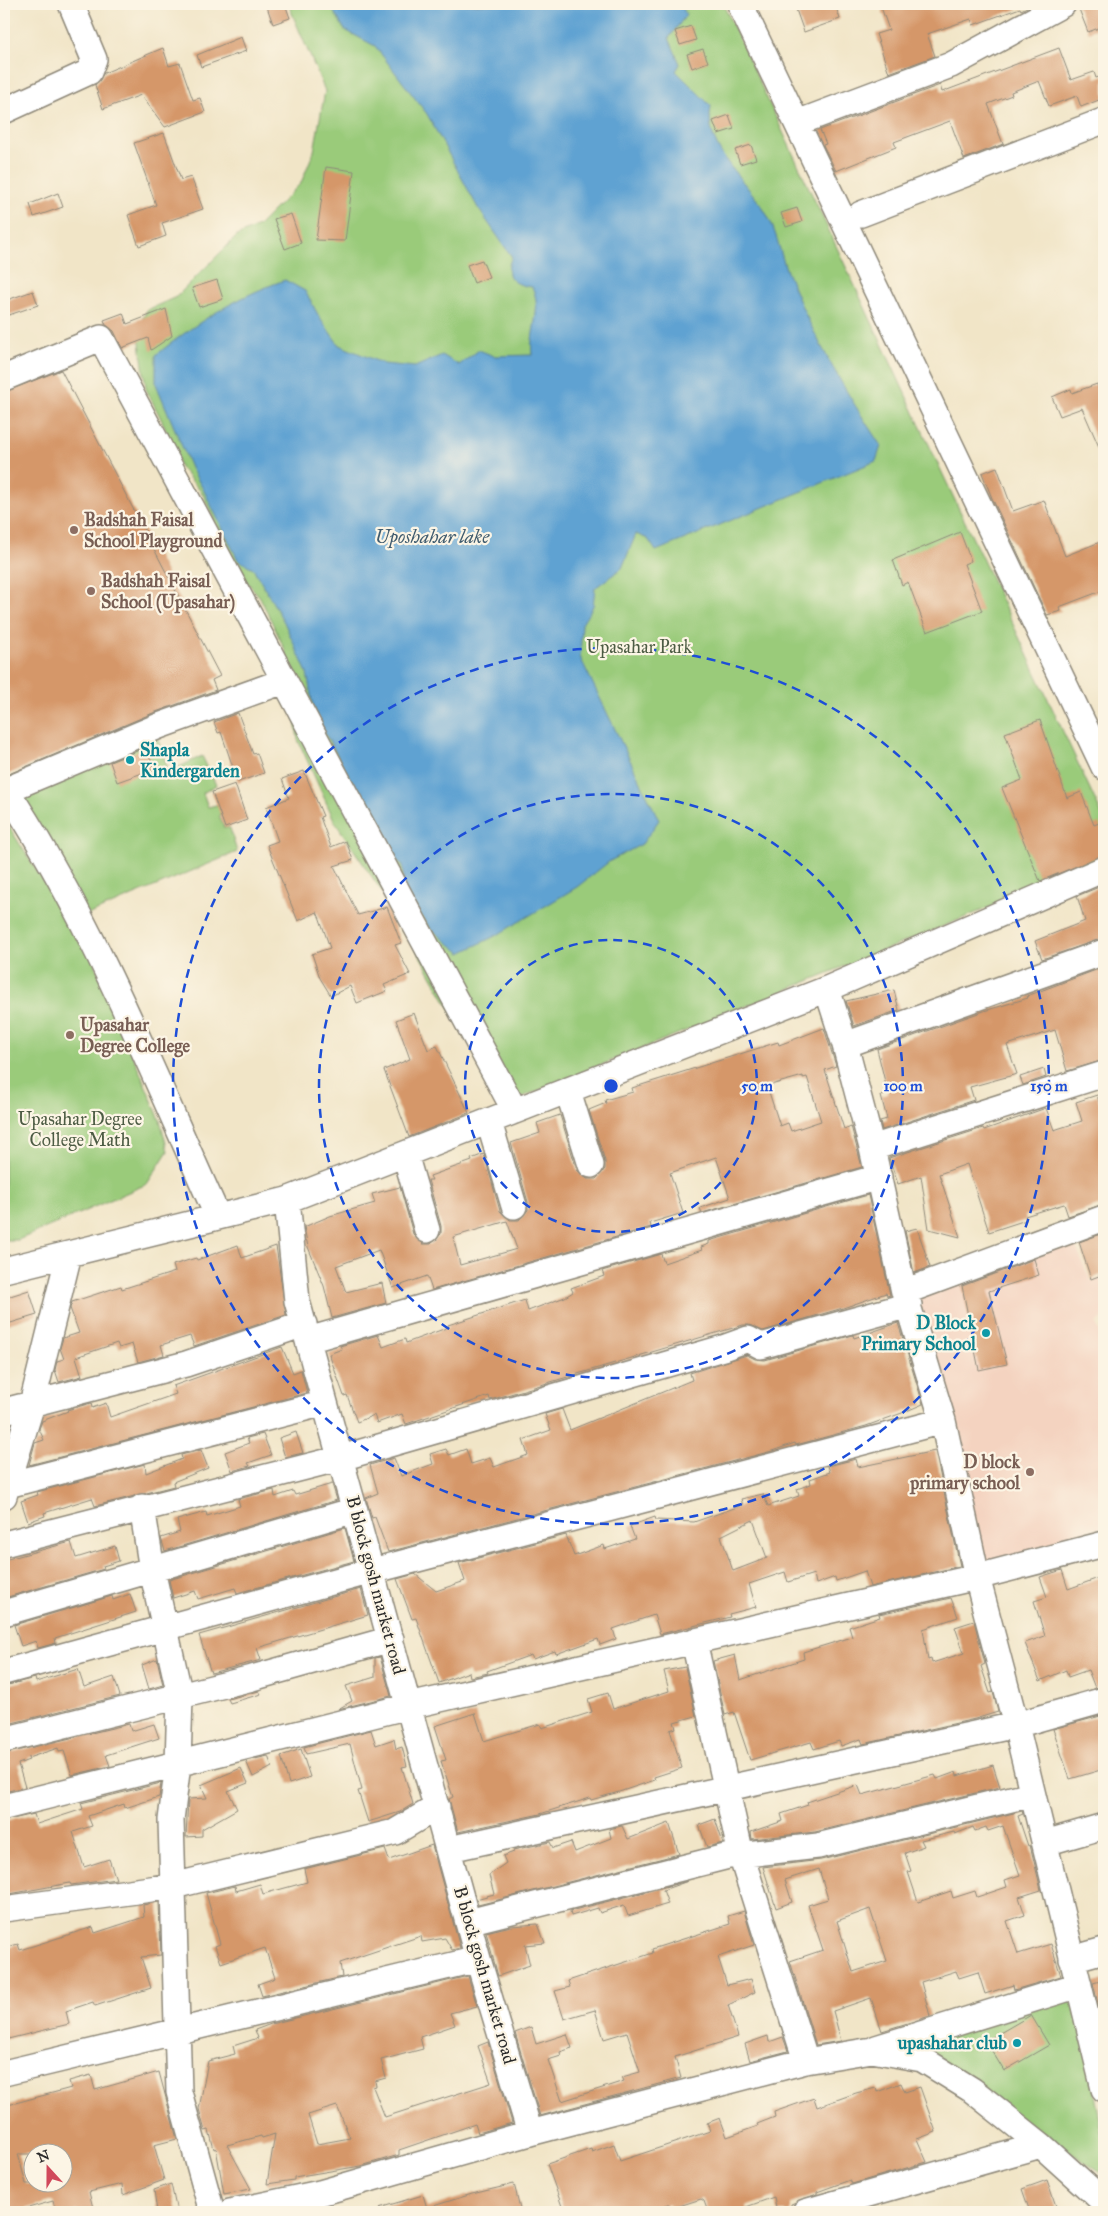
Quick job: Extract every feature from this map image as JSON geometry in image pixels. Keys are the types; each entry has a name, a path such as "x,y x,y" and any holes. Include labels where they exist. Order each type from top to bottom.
{"street":[{"path":"4,111 89,72 94,59 72,4"},
{"path":"740,4 1104,767"},
{"path":"797,123 951,65 1063,4"},
{"path":"861,214 1104,121 1104,123"},
{"path":"4,378 101,338 515,1111"},
{"path":"4,791 159,726 284,681"},
{"path":"4,798 16,805 67,891 218,1217"},
{"path":"4,1270 288,1200 827,990 1104,869"},
{"path":"845,1045 1104,952"},
{"path":"827,990 845,1045 872,1148 907,1298 943,1422 977,1577 1016,1725 1103,2083"},
{"path":"872,1148 1104,1074"},
{"path":"568,1091 590,1165"},
{"path":"489,1122 514,1206"},
{"path":"405,1154 427,1230"},
{"path":"4,1411 306,1332 879,1177"},
{"name":"B block gosh market road","path":"288,1200 297,1302 478,1958 530,2133"},
{"path":"4,1544 142,1507 341,1458 724,1348 748,1339 761,1346 907,1298 1104,1218"},
{"path":"5,1489 32,1404 69,1254"},
{"path":"5,1489 325,1403"},
{"path":"4,1672 372,1571 943,1422"},
{"path":"142,1507 152,1570 180,1696 178,1764 171,1820 179,2092 212,2212"},
{"path":"4,1613 355,1510"},
{"path":"4,1807 409,1706 977,1577 1104,1544"},
{"path":"4,1740 180,1696 390,1639"},
{"path":"694,1641 741,1855 806,2061"},
{"path":"449,1849 1016,1725 1104,1700"},
{"path":"468,1922 741,1855 818,1846 1032,1794"},
{"path":"4,1909 172,1886 395,1832 437,1807"},
{"path":"1044,1843 1104,1826"},
{"path":"1072,1959 1104,1950"},
{"path":"4,2073 478,1958"},
{"path":"230,2212 320,2193 530,2133 806,2061 872,2050 1079,1985"},
{"path":"872,2050 922,2059 972,2090 1041,2145 1104,2202"},
{"path":"805,2212 1041,2145"}],"shaded area":[{"name":"D block primary school","path":"1071,1235 1090,1280 1101,1279 1104,1297 1104,1317 1096,1323 1104,1345 1104,1542 977,1576 911,1289"}],"green space":[{"name":"Upasahar Park","path":"288,4 723,4 1104,819 1104,861 505,1104 389,902 335,822 298,740 285,650 260,597 234,567 202,493 180,467 165,427 146,389 138,327 147,310 176,297 237,236 258,226 301,183 314,151 325,91"},
{"path":"155,731 169,772 202,756 216,785 203,793 208,807 220,804 225,813 219,815 224,828 230,828 237,852 87,915 17,794"},
{"name":"Upasahar Degree College Math","path":"4,819 92,958 160,1120 168,1151 147,1184 18,1240 4,1240"},
{"path":"1075,1993 1104,2140 1104,2175 909,2044"}],"water":[{"name":"Uposhahar lake","path":"329,4 681,4 686,15 669,38 680,64 676,71 711,106 710,123 714,139 722,154 764,210 772,225 787,272 809,323 855,406 881,446 876,461 656,551 648,539 636,534 622,568 595,588 593,606 582,624 580,657 659,820 642,844 610,861 577,887 497,935 461,953 431,929 403,893 403,865 389,855 387,837 379,819 371,816 322,728 313,706 307,673 284,622 253,568 238,560 191,468 156,384 156,355 202,321 233,302 285,280 305,291 321,320 339,345 384,364 415,367 442,355 459,365 479,350 494,356 532,355 536,304 532,287 515,282 509,275 509,264 512,257 478,208 427,114 375,46 345,30"}],"building":[{"path":"266,4 285,4 290,18 273,24"},
{"path":"794,4 835,4 840,19 804,32"},
{"path":"880,4 1033,4 1021,10 1020,8 973,25 971,19 927,34 935,56 889,73 876,34 889,30"},
{"path":"1077,4 1104,4 1104,26 1088,32"},
{"path":"691,26 696,40 680,45 675,31"},
{"path":"241,37 246,51 201,67 197,55"},
{"path":"163,48 169,66 180,63 193,100 200,98 205,112 165,127 141,95 103,109 95,85 104,73"},
{"path":"1059,48 1071,80 1094,72 1096,78 1104,75 1104,98 1081,107 1077,96 1049,106 1039,81 1011,92 1012,95 988,104 1003,144 964,159 950,121 894,142 896,147 836,171 823,145 826,144 820,130 940,85 942,92"},
{"path":"703,49 708,62 692,68 687,54"},
{"path":"729,115 734,129 718,134 713,121"},
{"path":"164,133 181,180 191,177 203,209 162,223 166,236 139,246 128,215 156,205 134,143"},
{"path":"751,145 756,159 740,164 735,150"},
{"path":"326,167 354,171 345,241 316,240"},
{"path":"58,193 63,207 34,217 30,204"},
{"path":"797,208 802,222 786,227 781,213"},
{"path":"291,214 301,243 285,249 274,219"},
{"path":"482,260 489,277 474,283 467,265"},
{"path":"217,280 223,299 199,307 192,288"},
{"path":"33,291 38,305 9,315 4,301"},
{"path":"166,309 172,336 151,350 148,338 122,348 114,331 106,325 104,320 123,313 127,324"},
{"name":"Badshah Faisal School (Upasahar)","path":"61,370 220,676 212,680 216,690 153,713 4,776 4,392"},
{"path":"1097,384 1104,403 1103,456 1082,408 1060,416 1052,397 1071,389 1072,393"},
{"path":"997,467 1013,511 1044,500 1065,556 1100,542 1104,552 1104,590 1059,607 1061,611 1047,615 982,473"},
{"path":"960,532 971,561 964,564 982,611 927,632 908,582 902,585 893,560"},
{"path":"238,713 253,754 257,753 264,773 238,782 221,732 218,733 214,722"},
{"path":"1040,720 1067,798 1081,792 1094,825 1099,823 1104,837 1104,855 1040,881 1002,788 1022,780 1005,733"},
{"name":"Shapla Kindergarden","path":"147,747 154,769 117,782 110,762"},
{"path":"304,771 323,816 320,817 331,847 346,841 353,860 334,866 358,915 387,907 401,943 395,945 410,974 384,985 387,991 357,1003 350,986 331,996 320,978 312,954 330,948 320,919 317,912 298,921 267,845 278,841 266,807 289,798 282,779"},
{"path":"235,784 247,820 225,828 212,792"},
{"path":"1104,885 1104,938 1042,959 1035,941 1085,921 1077,896"},
{"path":"1104,967 1104,1060 1067,1071 1055,1030 1007,1045 1017,1074 970,1087 974,1100 882,1130 880,1121 887,1119 881,1096 888,1094 877,1049 984,1011 1028,998 1027,996"},
{"path":"894,990 899,1010 854,1026 846,1001"},
{"path":"414,1013 428,1050 437,1046 469,1113 409,1137 384,1070 410,1059 396,1020"},
{"path":"824,1028 836,1066 825,1070 844,1129 851,1126 862,1167 702,1213 700,1208 730,1198 716,1157 670,1173 683,1213 650,1223 651,1227 432,1290 427,1276 393,1288 379,1250 336,1266 346,1292 382,1283 386,1303 332,1318 324,1286 308,1247 304,1227 330,1216 375,1203 372,1194 400,1187 413,1234 423,1244 431,1244 441,1234 441,1226 428,1180 432,1180 430,1176 472,1161 471,1159 484,1154 500,1211 510,1220 519,1220 528,1210 528,1202 511,1143 540,1133 537,1123 560,1115 577,1170 587,1179 596,1179 605,1169 605,1161 589,1110 606,1103 605,1100 633,1092 632,1088 778,1042 779,1045","holes":["803,1076 803,1078 807,1077 821,1121 791,1131 788,1123 780,1126 767,1086","507,1221 517,1249 460,1265 453,1237"]},
{"path":"1044,1069 1046,1077 1023,1085 1020,1077"},
{"path":"1097,1095 1104,1118 1104,1204 1068,1216 1064,1204 1025,1216 1026,1220 989,1232 967,1164 939,1174 960,1237 929,1229 921,1176 898,1184 889,1158 983,1128 984,1130 1046,1108 1054,1130 1082,1121 1076,1102"},
{"path":"868,1195 890,1295 887,1296 886,1293 843,1308 763,1331 749,1325 743,1325 490,1400 489,1396 406,1424 402,1414 377,1423 374,1415 357,1422 347,1395 344,1396 329,1354 342,1349 340,1346 378,1335 383,1347 405,1339 406,1343 449,1327 448,1325 525,1300 528,1311 565,1297 573,1292 571,1288 604,1276 602,1271 661,1254 664,1263 702,1250 701,1247 709,1244 709,1241"},
{"path":"917,1228 930,1267 914,1273 905,1231"},
{"path":"1104,1233 1104,1274 1091,1279 1079,1242"},
{"path":"238,1245 242,1258 276,1246 286,1315 194,1346 190,1336 161,1345 164,1355 138,1362 132,1344 119,1348 117,1343 76,1357 82,1376 59,1382 55,1370 57,1361 64,1359 60,1348 63,1338 79,1333 70,1308 72,1302 121,1286 122,1289 175,1272 173,1265 196,1258 197,1260"},
{"path":"1034,1259 1039,1275 989,1291 1007,1364 979,1370 962,1286"},
{"path":"29,1290 37,1315 4,1325 4,1298"},
{"path":"898,1323 923,1404 902,1413 866,1426 796,1445 795,1443 772,1451 388,1552 375,1517 372,1518 366,1498 378,1493 370,1465 394,1458 401,1476 433,1464 430,1454 446,1449 449,1455 466,1449 471,1464 490,1458 494,1467 528,1455 523,1440 551,1430 545,1414 562,1409 570,1430 692,1380 690,1373 747,1355 755,1359 765,1360 853,1335 854,1338"},
{"path":"282,1347 293,1373 301,1370 307,1393 29,1465 35,1443 44,1440 39,1429 42,1421 67,1410 91,1403 92,1408 106,1403 110,1417 176,1394 173,1386"},
{"path":"296,1432 303,1453 285,1457 279,1438"},
{"path":"263,1434 271,1455 248,1463 250,1466 232,1471 225,1452 249,1443 247,1438"},
{"path":"201,1450 208,1468 173,1482 174,1486 95,1506 92,1498 44,1513 45,1516 28,1522 21,1501 38,1495 37,1492 145,1464 146,1473 182,1459 181,1455"},
{"path":"935,1451 960,1566 870,1587 865,1571 836,1581 835,1577 816,1584 814,1574 788,1582 785,1572 749,1584 756,1607 729,1614 730,1617 660,1634 654,1615 613,1629 616,1639 600,1645 598,1639 556,1654 555,1651 533,1659 531,1655 487,1671 488,1673 470,1677 469,1672 439,1683 416,1618 412,1619 397,1579 415,1574 436,1591 465,1581 459,1563 566,1535 574,1556 604,1545 605,1549 635,1539 630,1526 655,1517 656,1520 694,1522 743,1505 741,1499 763,1494 768,1506 799,1496 797,1489 811,1484 810,1479 830,1472 828,1466 856,1459 858,1467","holes":["753,1520 767,1558 733,1571 721,1536"]},
{"path":"332,1484 337,1500 165,1551 161,1538 180,1532 177,1520 206,1512 207,1516 240,1506 238,1499 274,1490 275,1497 293,1491 295,1495"},
{"path":"345,1528 354,1561 237,1593 235,1588 198,1599 195,1591 173,1598 169,1580"},
{"path":"71,1542 76,1558 115,1546 119,1561 103,1566 104,1569 4,1598 4,1560"},
{"path":"1062,1570 1068,1589 1104,1576 1104,1686 1095,1688 1088,1670 1068,1677 1066,1670 1040,1681 1025,1643 1045,1636 1034,1601 1047,1597 1040,1577"},
{"path":"361,1589 368,1615 257,1648 261,1660 211,1673 199,1635"},
{"path":"130,1594 136,1612 55,1638 56,1643 38,1648 36,1641 21,1646 14,1625 112,1596 113,1600"},
{"path":"951,1598 958,1617 923,1629 928,1660 931,1659 932,1663 964,1653 955,1627 974,1621 985,1664 981,1666 990,1693 993,1692 998,1712 975,1719 863,1744 861,1739 841,1746 839,1741 814,1749 811,1742 750,1760 734,1712 725,1715 713,1661 735,1655 740,1680 804,1659 803,1652 852,1637 849,1627 880,1617 879,1614"},
{"path":"380,1657 391,1696 338,1709 352,1701 346,1686 375,1677 375,1658"},
{"path":"157,1659 163,1685 149,1689 142,1665"},
{"path":"685,1667 696,1716 674,1722 676,1728 670,1730 682,1768 654,1777 655,1780 591,1800 590,1798 540,1814 458,1832 449,1799 453,1797 441,1761 446,1760 435,1726 475,1713 484,1741 540,1724 542,1728 592,1712 588,1699 608,1693 613,1709 669,1691 664,1671"},
{"path":"78,1669 84,1687 114,1677 120,1696 4,1725 4,1686 35,1678 36,1682"},
{"path":"259,1691 261,1694 230,1703 228,1699"},
{"path":"1104,1715 1104,1769 1070,1779 1053,1729"},
{"path":"129,1724 131,1731 154,1724 159,1738 106,1755 110,1766 72,1775 64,1751 59,1752 58,1748 28,1758 29,1760 18,1764 25,1787 4,1792 4,1754"},
{"path":"371,1730 376,1745 394,1739 396,1749 402,1747 407,1766 402,1767 413,1804 400,1812 368,1822 358,1791 362,1790 350,1744 306,1754 304,1747"},
{"path":"301,1749 310,1777 289,1784 281,1756"},
{"path":"268,1756 272,1767 253,1777 246,1761"},
{"path":"993,1765 1000,1787 815,1832 752,1839 751,1832 783,1821 781,1814 808,1805 807,1802 858,1785 862,1795 935,1775 937,1779 956,1772 957,1776"},
{"path":"241,1768 248,1783 228,1791 237,1809 202,1829 202,1836 186,1837 188,1799 207,1798 201,1785"},
{"path":"161,1783 159,1797 125,1808 124,1804 88,1816 92,1826 73,1832 84,1867 109,1859 116,1879 71,1885 70,1883 4,1895 4,1821 34,1814 37,1824 83,1809 81,1803"},
{"path":"1022,1811 1023,1814 1018,1816 1028,1846 1030,1845 1041,1890 1019,1897 1025,1915 1007,1921 1018,1954 1051,1944 1061,1976 1014,1990 1013,1985 985,1994 978,1972 959,1978 956,1971 921,1982 930,2016 882,2031 871,1998 833,2011 841,2041 816,2045 790,1961 823,1950 808,1905 828,1899 819,1869 785,1880 792,1902 776,1908 763,1867 821,1860","holes":["1003,1826 1020,1875 1005,1880 1007,1887 977,1897 975,1891 953,1898 951,1891 918,1902 908,1872 911,1871 905,1853 924,1846 921,1840 954,1832 955,1834 973,1827 975,1831 986,1827 988,1831","870,1909 887,1961 853,1972 837,1921"]},
{"path":"715,1819 723,1843 707,1847 699,1825"},
{"path":"669,1823 679,1854 478,1905 476,1899 494,1894 489,1875 506,1863 503,1856 514,1852 513,1850 550,1842 553,1848 571,1842 575,1852 611,1838 609,1829 622,1826 628,1839"},
{"path":"432,1845 460,1948 452,1950 445,1938 422,1942 421,1936 340,1963 342,1977 262,1996 258,1984 275,1978 265,1948 221,1963 215,1946 220,1944 206,1893 235,1886 236,1891 260,1884 263,1894 307,1882 304,1869 385,1849 389,1860"},
{"path":"688,1881 663,1890 668,1904 628,1916 624,1905 600,1913 598,1908 571,1916 570,1911"},
{"path":"159,1902 161,1955 141,1957 151,1988 95,2006 93,2002 66,2011 69,2024 4,2040 4,1948 18,1944 20,1950 93,1927 95,1933 144,1917 143,1905"},
{"path":"744,1911 754,1945 718,1957 727,1985 751,1979 755,1992 728,2005 738,2037 675,2057 681,2078 540,2116 515,2033 531,2027 536,2044 567,2034 572,2048 560,2052 561,2056 548,2060 562,2101 624,2081 622,2077 640,2072 627,2032 604,2039 595,2010 564,2019 555,1991 570,1987 568,1981 653,1953 652,1949 730,1924 728,1916"},
{"path":"538,1924 545,1943 525,1945 530,1965 498,1976 486,1932 511,1926"},
{"path":"468,1976 477,2006 450,2013 455,2025 420,2037 423,2049 381,2060 386,2078 375,2081 376,2086 373,2087 385,2117 491,2083 478,2046 488,2042 512,2123 478,2133 475,2124 399,2150 399,2155 361,2166 294,2177 294,2180 267,2184 275,2134 262,2138 261,2136 227,2145 251,2189 224,2194 216,2148 214,2149 209,2130 205,2131 199,2109 208,2061 235,2054 233,2046 258,2038 255,2030 271,2024","holes":["337,2106 350,2138 317,2144 308,2115"]},
{"path":"1104,1980 1104,2029 1093,1983"},
{"name":"upashahar club","path":"1031,2015 1049,2045 1004,2071 986,2041"},
{"path":"768,2036 769,2042 783,2037 788,2051 750,2061 745,2044"},
{"path":"159,2072 177,2139 154,2145 164,2180 123,2195 122,2184 89,2192 94,2212 56,2212 53,2201 14,2212 4,2212 4,2111 9,2109 8,2105 71,2088 69,2081 91,2075 95,2090"},
{"path":"901,2083 905,2092 920,2087 936,2132 917,2139 927,2162 852,2184 850,2180 817,2192 817,2194 791,2204 791,2212 777,2212 774,2197 746,2207 747,2212 708,2212 704,2201 701,2199 670,2209 669,2204 647,2212 564,2212 547,2164 591,2149 592,2152 614,2144 620,2161 710,2131 707,2123 720,2118 727,2137 758,2126 757,2124 775,2117 774,2112 814,2098 817,2107 856,2093 876,2088 877,2092"},
{"path":"1047,2180 1058,2212 1030,2212 1022,2189"},
{"path":"171,2184 177,2212 157,2212 154,2190"},
{"path":"514,2184 521,2212 380,2212 379,2208 423,2195 427,2208 472,2194"}],"place":[{"name":"Badshah Faisal School Playground","path":"74,530"},
{"name":"Badshah Faisal School (Upasahar)","path":"91,591"},
{"name":"Shapla Kindergarden","path":"130,760"},
{"name":"Upasahar Degree College","path":"70,1035"},
{"name":"D Block Primary School","path":"986,1333"},
{"name":"D block primary school","path":"1030,1472"},
{"name":"upashahar club","path":"1017,2043"}]}
